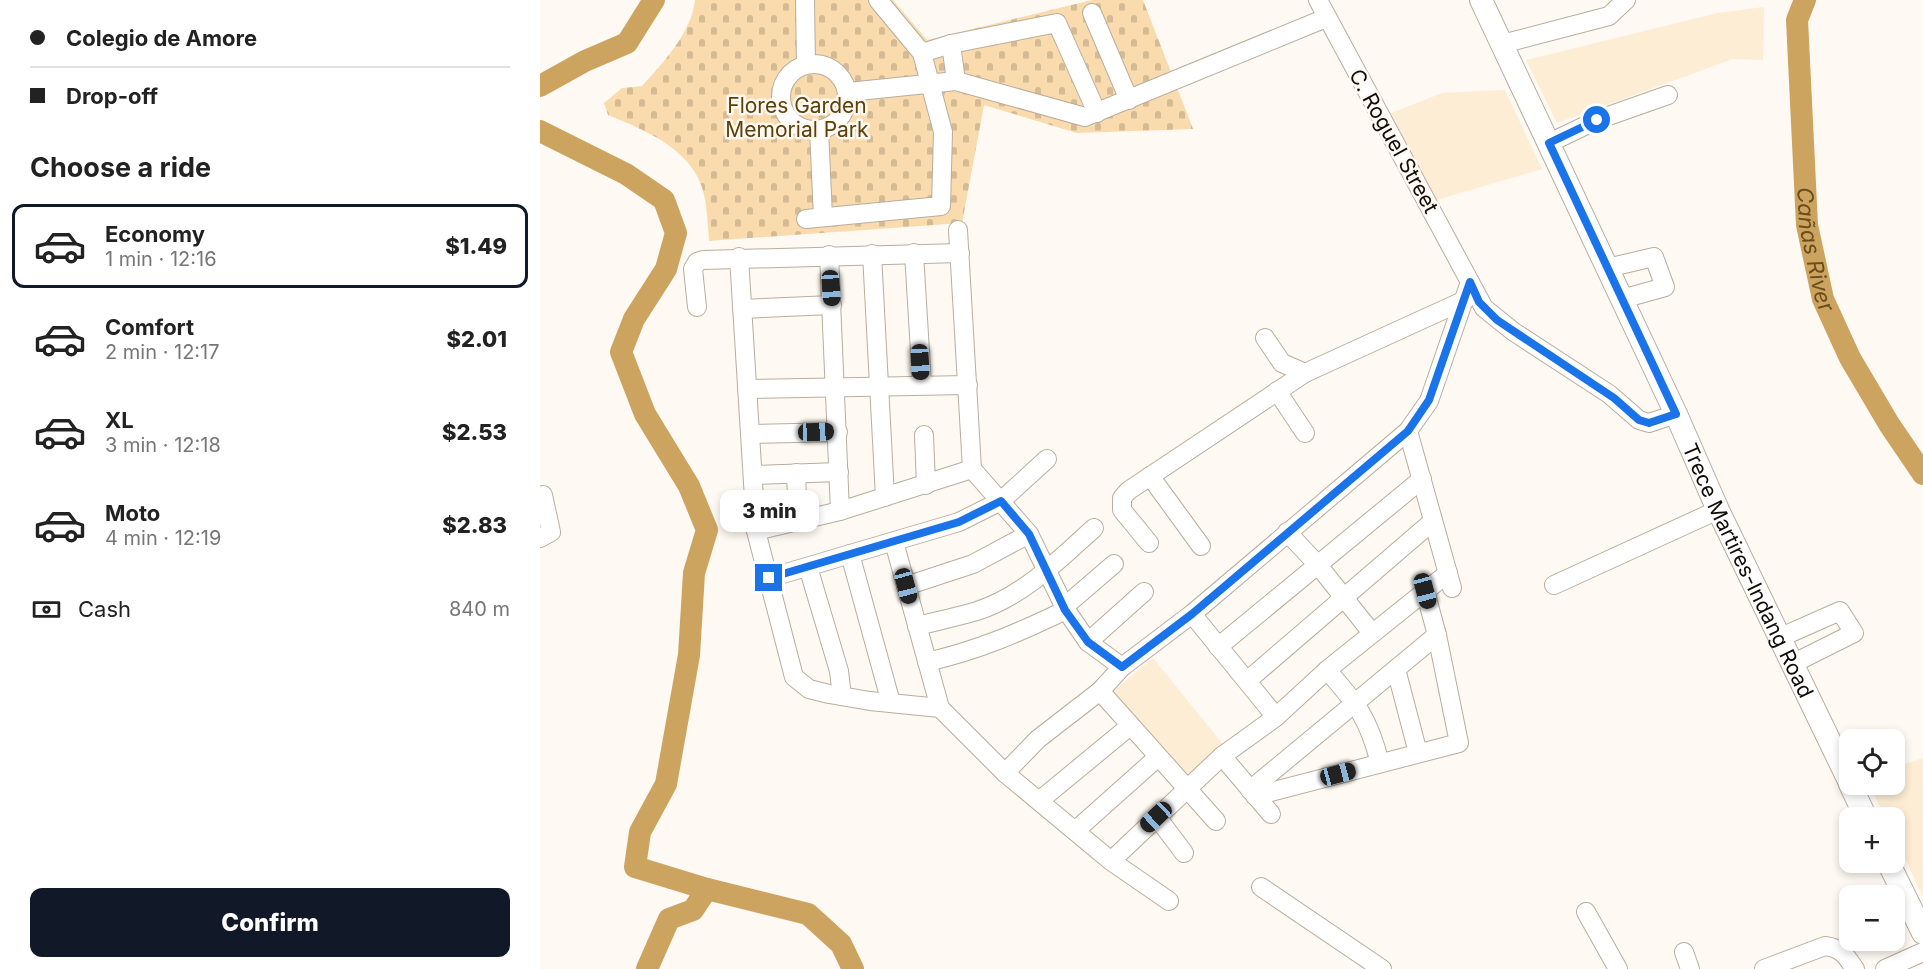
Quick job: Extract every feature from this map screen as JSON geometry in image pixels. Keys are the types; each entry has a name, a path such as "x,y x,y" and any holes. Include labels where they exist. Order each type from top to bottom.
{"main road":[{"name":"Trece Martires-Indang Road","path":"1481,0 1676,414 1718,510 1839,761"},
{"path":"1893,873 1923,933"}],"street":[{"path":"805,0 806,64"},
{"path":"819,130 815,218 941,206 944,141 922,53 878,0"},
{"name":"C. Roguel Street","path":"1318,0 1467,291 1497,320 1614,398 1639,420 1649,423 1676,414"},
{"path":"1502,44 1609,16 1626,0"},
{"path":"1092,13 1129,99"},
{"path":"848,92 956,81 1085,117 1326,18"},
{"path":"922,53 951,44 1057,23 1097,113"},
{"path":"951,44 956,81"},
{"path":"815,63 833,69 845,83 848,92 848,101 841,117 828,128 819,130 809,130 791,121 781,103 783,84 789,75 806,64 815,63"},
{"path":"1549,143 1597,120 1668,95"},
{"path":"958,230 972,469 1029,534 1065,608 1088,642 1122,667"},
{"path":"914,253 921,384"},
{"path":"697,307 693,268 697,262 739,257 960,253"},
{"path":"872,254 885,497"},
{"path":"829,255 837,386 840,511"},
{"path":"739,257 756,531 794,677 809,689 842,696 940,708"},
{"path":"1607,268 1654,257 1665,287 1622,299"},
{"path":"1149,543 1122,510 1120,503 1128,491 1305,373 1467,291"},
{"path":"1005,773 1038,739 1100,691 1122,667 1192,614 1408,431 1429,400 1467,291"},
{"path":"742,309 832,305"},
{"path":"1265,338 1282,363 1305,373"},
{"path":"747,389 921,384 968,385"},
{"path":"1277,391 1305,434"},
{"path":"1110,861 1222,756 1276,717 1327,670 1425,591 1450,580 1408,431"},
{"path":"750,434 838,432"},
{"path":"924,435 926,485"},
{"path":"769,578 959,522 1001,501 1047,459"},
{"path":"756,531 840,511 972,469"},
{"path":"753,475 839,472"},
{"path":"796,473 798,521"},
{"path":"1150,476 1201,546"},
{"path":"1218,647 1422,479"},
{"path":"540,538 551,532 543,495"},
{"path":"1554,585 1718,510"},
{"path":"1247,681 1346,599 1434,521"},
{"path":"917,626 978,611 1015,593 1046,572 1094,528"},
{"path":"1287,532 1318,565 1372,633"},
{"path":"906,586 973,564 1029,534"},
{"path":"894,542 940,708 1005,773 1110,861 1169,900"},
{"path":"850,554 891,703"},
{"path":"927,662 972,652 1004,640 1065,608 1114,564"},
{"path":"808,567 839,672 842,696"},
{"path":"1252,793 1459,743 1437,635 1425,591"},
{"path":"1088,642 1144,592"},
{"path":"1779,638 1840,611 1854,633 1792,664"},
{"path":"1192,614 1276,717"},
{"path":"1252,793 1437,635"},
{"path":"1396,669 1418,753"},
{"path":"1327,670 1356,703 1368,723 1380,763"},
{"path":"1100,691 1216,821"},
{"path":"1039,801 1130,726"},
{"path":"1222,756 1271,814"},
{"path":"1075,831 1158,757"},
{"path":"1156,817 1184,853"},
{"path":"1261,887 1382,969"},
{"path":"1586,912 1618,969"},
{"path":"1764,969 1826,946 1836,947 1845,953 1855,969"},
{"path":"1684,952 1690,969"},
{"path":"1885,969 1923,952"}],"shaded area":[{"path":"1764,7 1763,60 1733,59 1557,123 1526,60 1718,13"},
{"path":"1505,90 1542,169 1433,201 1384,116 1442,93"},
{"path":"1153,658 1226,748 1186,780 1113,691"},
{"path":"1923,758 1923,897 1905,858 1905,807 1880,807 1874,795 1905,795 1905,764"}],"green space":[{"name":"Flores Garden Memorial Park","path":"695,0 893,0 927,40 1092,0 1143,0 1193,129 1077,133 984,105 962,223 709,241 705,199 700,182 692,168 668,145 654,136 608,115 604,103 622,88 642,86 659,67 688,24"}],"waterway":[{"path":"540,86 585,61 627,43 654,0"},
{"name":"Cañas River","path":"1805,0 1797,20 1807,225 1823,299 1850,358 1889,424 1923,474"},
{"path":"540,131 626,174 664,200 676,233 666,269 634,319 621,352 645,414 689,486 707,530 694,573 689,655 666,784 640,832 635,867 707,889 808,914 841,944 853,969"},
{"path":"647,969 669,919 693,910 707,889"}],"route":[{"path":"769,578 959,522 1001,501 1029,534 1065,610 1088,642 1122,667 1192,614 1408,431 1429,400 1470,282 1479,302 1497,320 1614,398 1639,420 1649,423 1676,414 1549,143 1597,120"}]}
